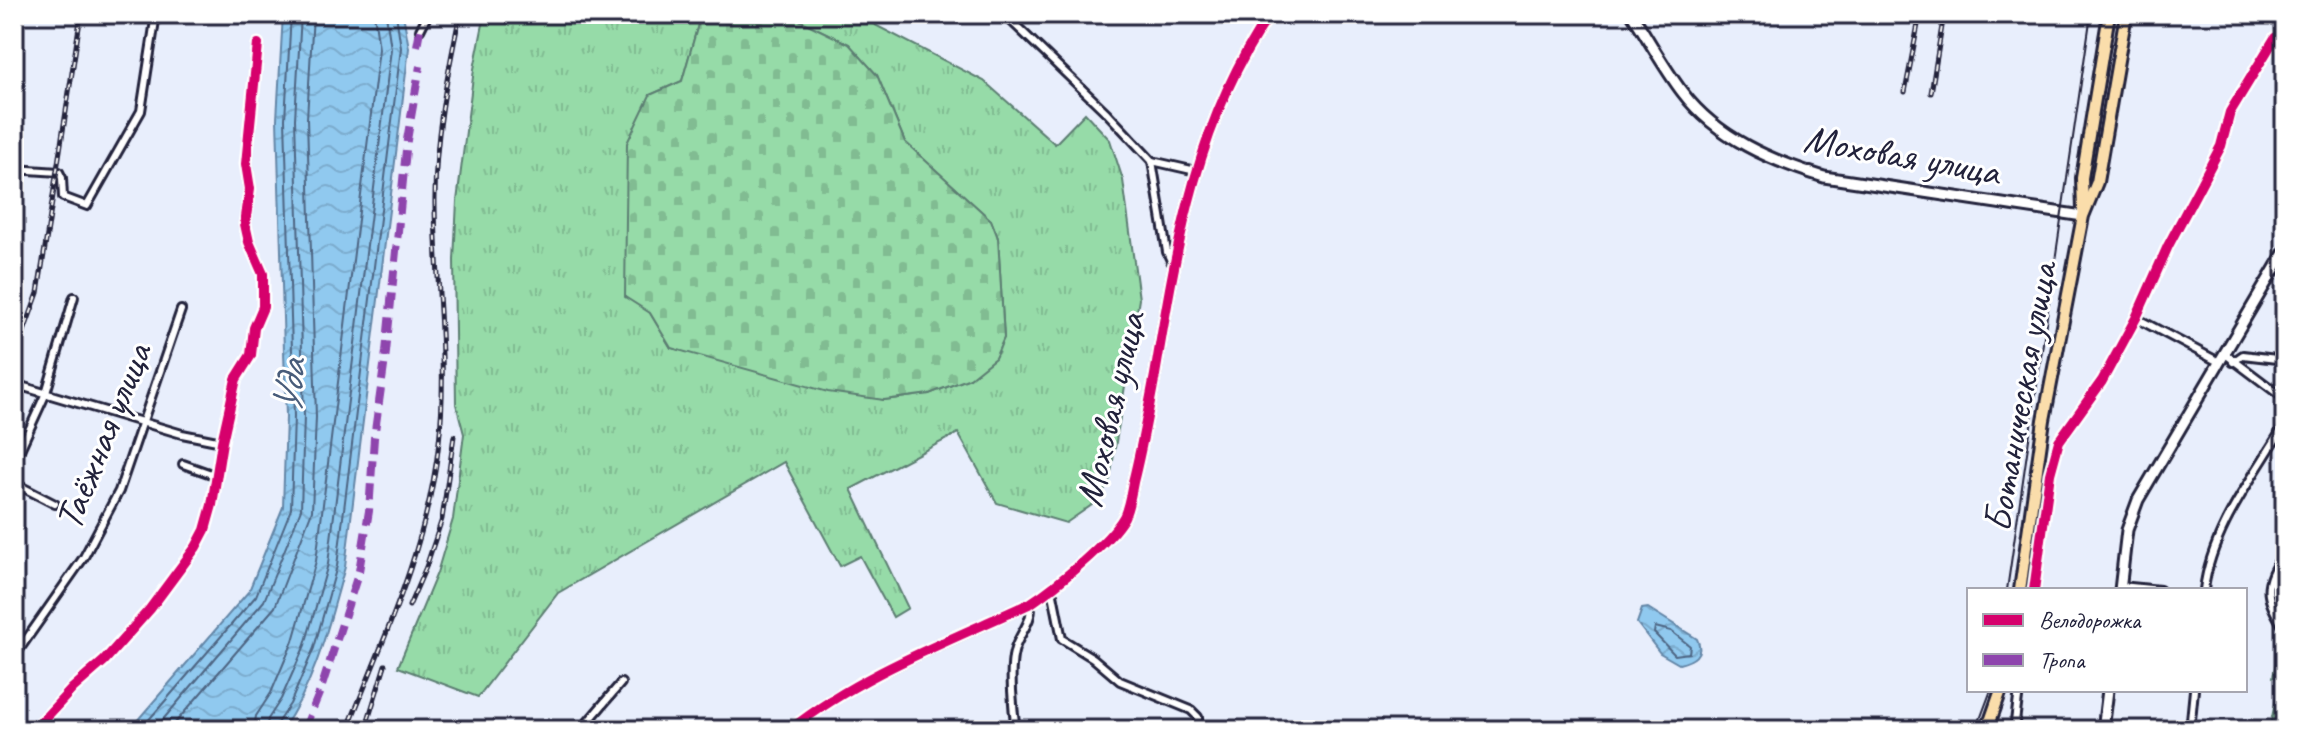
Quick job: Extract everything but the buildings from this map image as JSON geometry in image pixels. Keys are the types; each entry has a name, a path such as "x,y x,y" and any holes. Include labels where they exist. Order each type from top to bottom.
{"main road":[{"name":"Моховая улица","path":"1632,14 1683,93 1714,124 1751,149 1824,177 2083,216"},
{"name":"Ботаническая улица","path":"2083,216 2082,178 2109,14"},
{"name":"Ботаническая улица","path":"2020,588 2044,420 2083,216 2097,182 2126,14"},
{"path":"2120,588 2132,511 2285,251"},
{"path":"1987,730 2000,692"},
{"path":"2103,730 2108,692"}],"street":[{"path":"14,169 59,172 63,197 87,206 141,111 156,14"},
{"path":"420,30 428,14"},
{"path":"1004,14 1152,161 1167,252 1173,265"},
{"name":"Моховая улица","path":"790,730 813,712 871,678 1031,603 1052,589 1114,532 1125,514 1143,441 1173,265 1196,171 1226,90 1252,40 1270,14"},
{"path":"2034,588 2050,474 2059,441 2102,381 2136,318 2168,246 2221,146 2230,112 2275,38 2285,34"},
{"path":"14,727 36,728 73,688 104,661 150,609 205,530 236,379 251,355 254,328 263,307 263,274 245,224 250,189 246,164 258,44"},
{"path":"1152,161 1196,171"},
{"path":"14,463 46,393 74,297"},
{"name":"Таёжная улица","path":"14,657 84,557 119,491 181,310"},
{"path":"2136,318 2233,362 2285,399"},
{"path":"2233,362 2243,355 2285,360"},
{"path":"14,384 182,434 222,442"},
{"path":"2204,588 2211,557 2230,515 2285,424"},
{"path":"183,464 217,476"},
{"path":"14,483 55,504"},
{"path":"2285,551 2275,567 2268,595 2285,630"},
{"path":"1052,589 1062,639 1093,658 1120,681 1191,710 1198,717 1198,730"},
{"path":"1014,729 1013,659 1016,645 1031,616 1031,603"},
{"path":"581,730 621,683"},
{"path":"2014,730 2019,692"},
{"path":"2190,730 2194,692"}],"green space":[{"path":"485,14 701,14 682,81 650,95 650,313 671,348 884,400 929,394 970,378 1004,338 998,238 991,220 905,142 877,75 849,44 787,14 854,14 984,81 1055,144 1085,113 1110,140 1123,180 1139,299 1110,479 1099,500 1066,523 997,503 958,433 851,489 908,608 893,617 860,556 840,566 784,462 558,593 478,697 398,667 437,573 453,519 464,434 456,404 454,260 457,201 474,69"},
{"path":"701,14 787,14 849,44 877,75 905,142 991,220 998,238 1004,338 995,358 970,378 929,394 884,400 828,392 671,348 650,313 625,297 627,143 650,95 682,81"},
{"path":"2277,588 2285,588 2285,729 2269,730 2281,678 2273,677 2280,645"}],"water":[{"name":"Уда","path":"283,14 403,14 409,48 345,567 313,672 282,730 129,730 249,591 283,507 286,417 277,119"},
{"path":"1648,608 1697,639 1699,649 1696,656 1679,664 1660,653 1637,623 1642,609"}],"tram line":[{"path":"2007,588 2091,14"},
{"path":"1976,730 1990,692"}],"railway":[{"path":"14,359 38,293 81,14"},
{"path":"347,730 415,553 439,442 442,383 435,182 442,109 460,14"},
{"path":"1905,92 1920,14"},
{"path":"1931,93 1944,14"},
{"path":"409,606 442,519 454,436"},
{"path":"365,730 385,665"}],"marked path":[{"path":"417,46 420,30"},
{"path":"304,730 321,689 359,571 369,511 374,438 386,352 407,140 420,66"}],"cycle path":[{"path":"790,730 875,675 1031,603 1095,551 1124,517 1193,187 1224,98 1270,14"},
{"path":"2034,588 2050,474 2059,441 2102,381 2136,318 2168,246 2221,146 2230,112 2275,38 2285,34"},
{"path":"14,727 36,728 73,688 104,661 150,609 205,530 236,379 251,355 254,328 263,307 263,274 245,224 250,189 246,164 258,44"}]}
